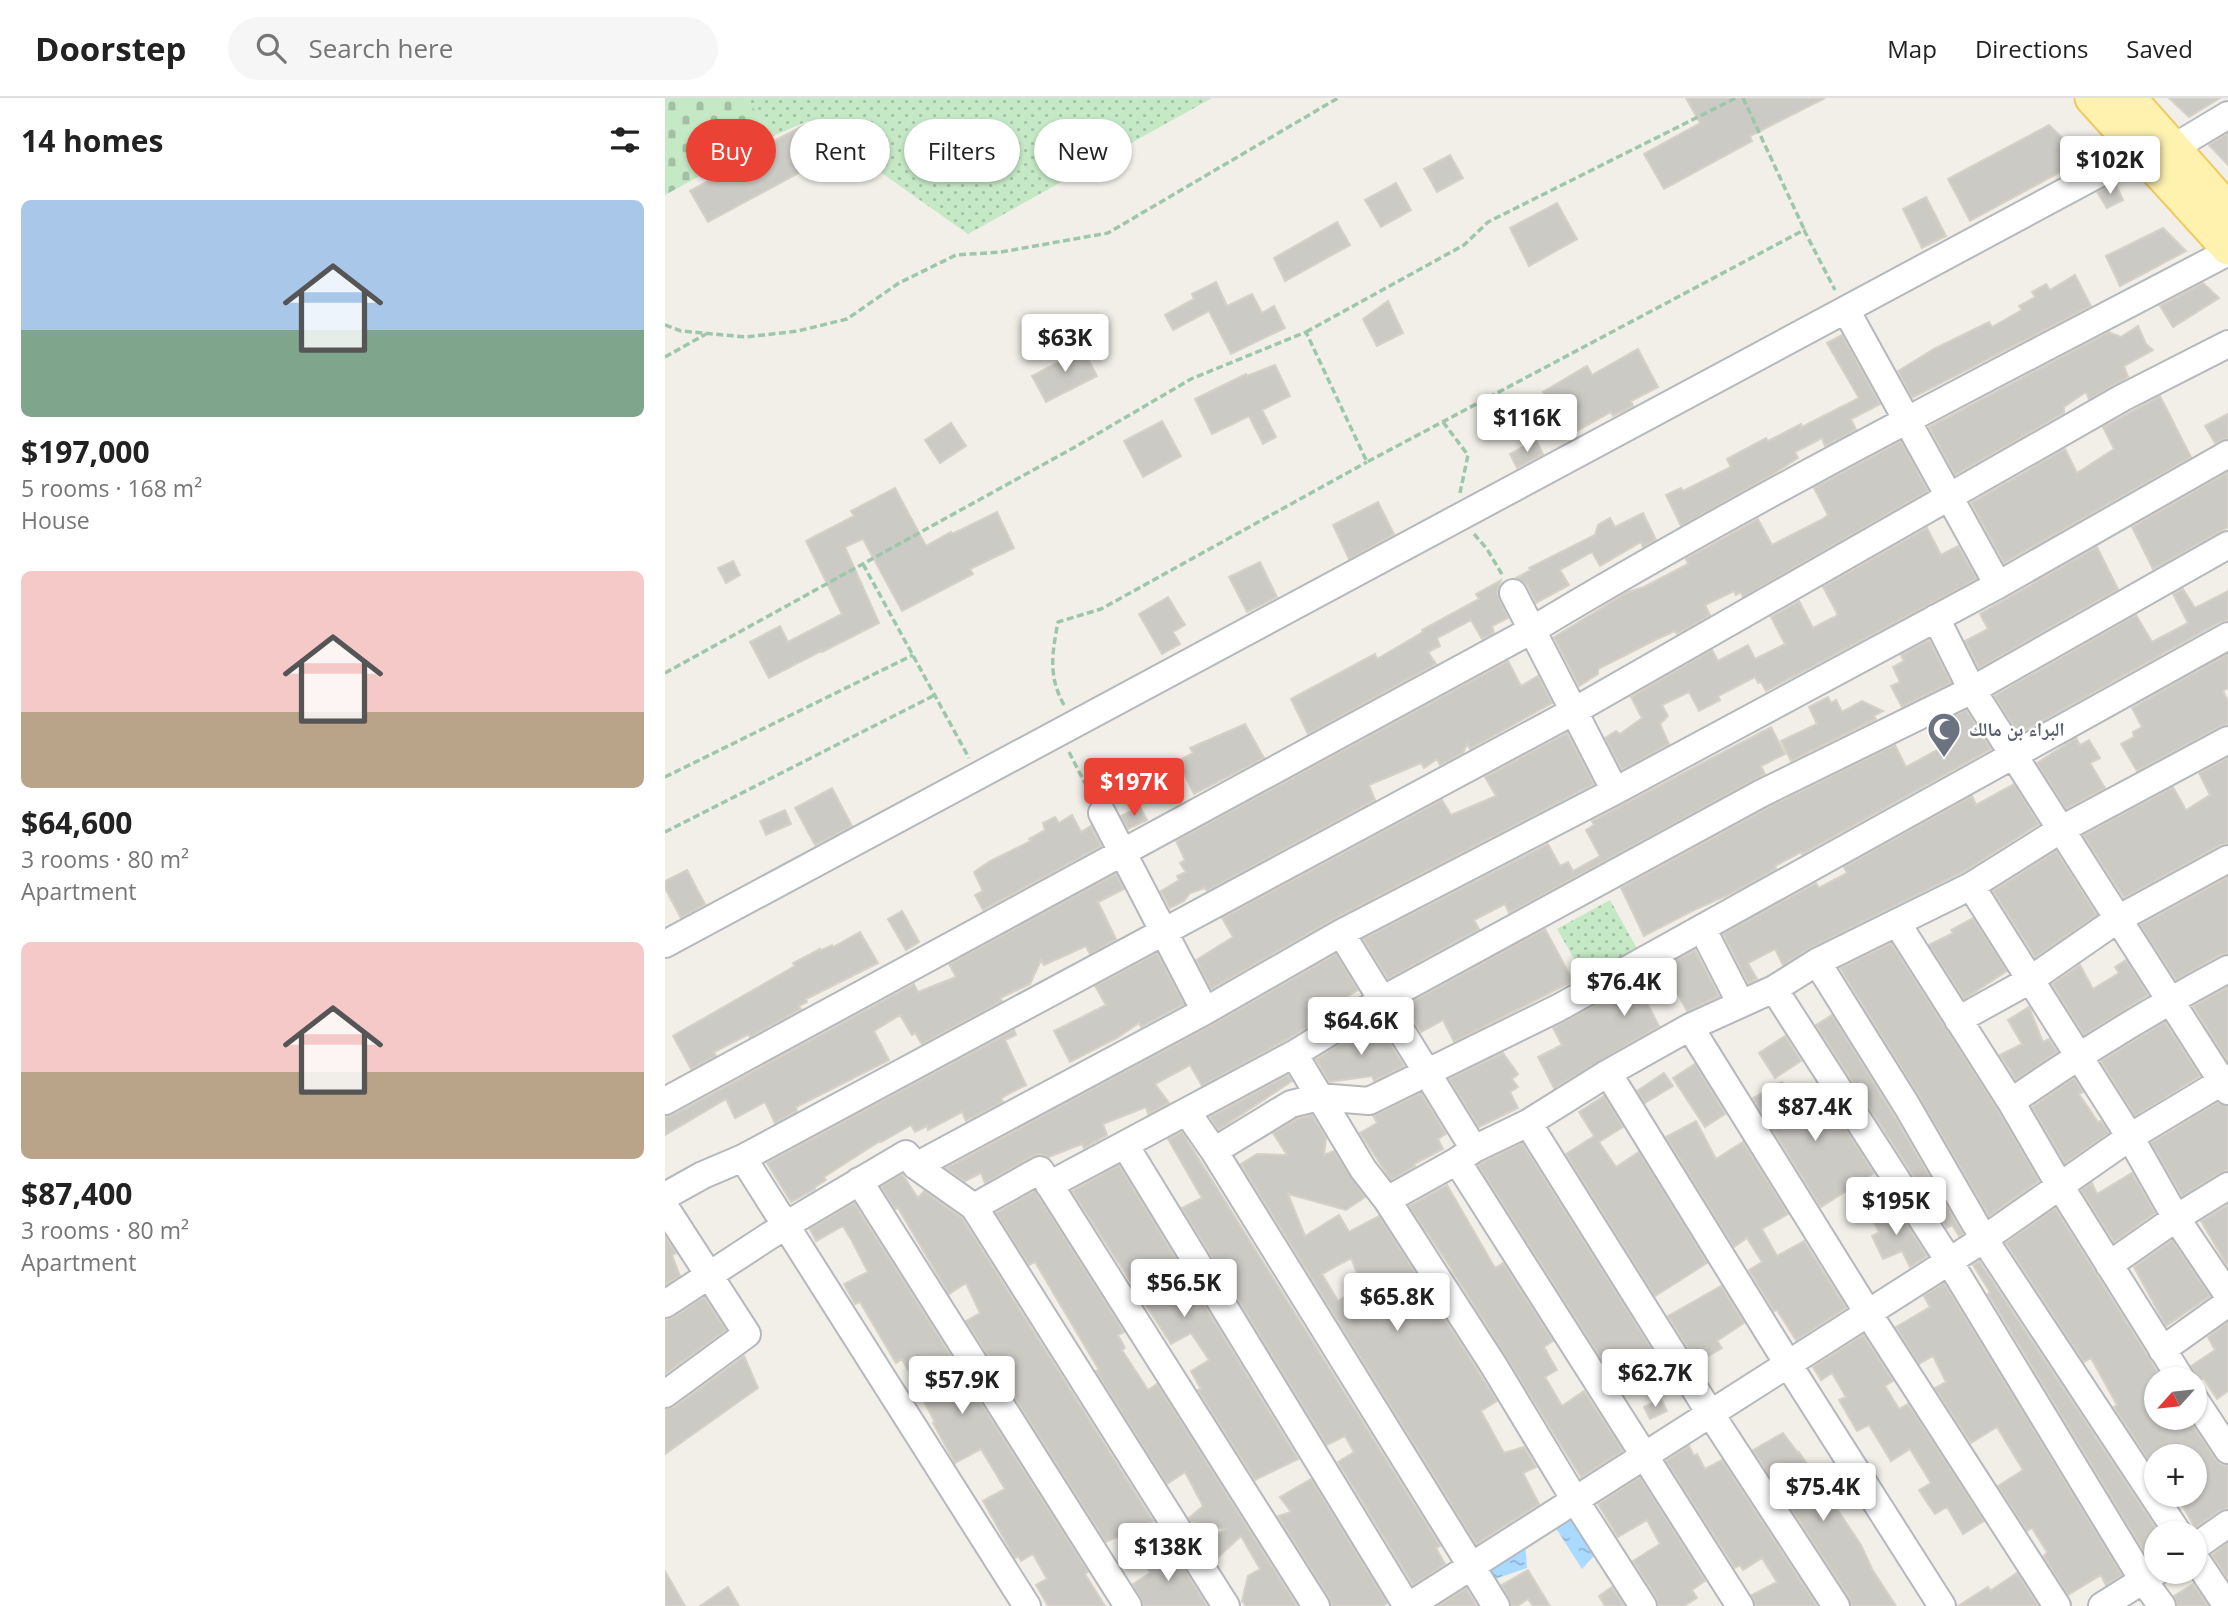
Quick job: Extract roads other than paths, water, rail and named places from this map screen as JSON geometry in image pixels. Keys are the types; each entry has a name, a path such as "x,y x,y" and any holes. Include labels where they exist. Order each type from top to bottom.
{"main road":[{"path":"2092,98 2228,210"},
{"path":"2129,98 2157,149 2228,250"}],"street":[{"path":"665,944 1846,310 2228,115"},
{"path":"665,1101 1532,630 1625,574 2228,250"},
{"path":"1846,310 1998,585"},
{"path":"665,1196 743,1158 1574,711 2122,398 2228,344"},
{"path":"916,1167 1205,1011 1341,933 1615,791 1998,585 2228,454"},
{"path":"1049,1185 1294,1054 1382,1000 1762,793 1972,690 2228,545"},
{"path":"1513,593 1615,791"},
{"path":"1125,1145 1408,1606 1985,1239 2130,1137 2226,1083 1972,690 1936,618"},
{"path":"1214,1151 1291,1104 1319,1097 1369,1101 1558,1008 2228,636"},
{"path":"1387,1200 1528,1123 1608,1073 1690,1027 1774,989 1817,962 1971,886 2060,830 2228,740"},
{"path":"1102,813 1205,1011"},
{"path":"1958,1020 2030,980 2118,919 2228,859"},
{"path":"1971,886 2130,1137 2176,1218 2228,1295"},
{"path":"1897,923 2011,1102 2173,1367"},
{"path":"1702,928 1741,1004"},
{"path":"1341,933 1426,1074 1466,1155 1644,1455 1740,1606"},
{"path":"1817,962 1907,1106 1985,1239 2170,1521"},
{"path":"2011,1102 2078,1055 2228,969"},
{"path":"1774,989 2144,1567"},
{"path":"1690,1027 1868,1313 2057,1606"},
{"path":"1294,1054 1363,1169 1387,1200 1494,1366 1643,1606"},
{"path":"1608,1073 1942,1606"},
{"path":"1187,1112 1214,1151 1496,1606"},
{"path":"1528,1123 1710,1413 1836,1606"},
{"path":"665,1304 786,1225 906,1154 916,1167 974,1207 1226,1606"},
{"path":"743,1158 1027,1606"},
{"path":"974,1207 1040,1170 1316,1606"},
{"path":"859,1181 1128,1606"},
{"path":"2109,1265 2176,1218 2228,1186"},
{"path":"665,1207 747,1334 665,1394"},
{"path":"2162,1350 2228,1303"},
{"path":"2219,1417 2228,1450"},
{"path":"2207,1539 2228,1524"},
{"path":"2207,1576 2227,1606"},
{"path":"2102,1606 2144,1580"},
{"path":"2153,1584 2162,1606"}],"water":[{"path":"1574,1508 1596,1543 1593,1557 1582,1569 1552,1522"},
{"path":"1525,1540 1527,1568 1495,1579 1484,1564"}],"place":[{"name":"البراء بن مالك","path":"1944,759"}]}
